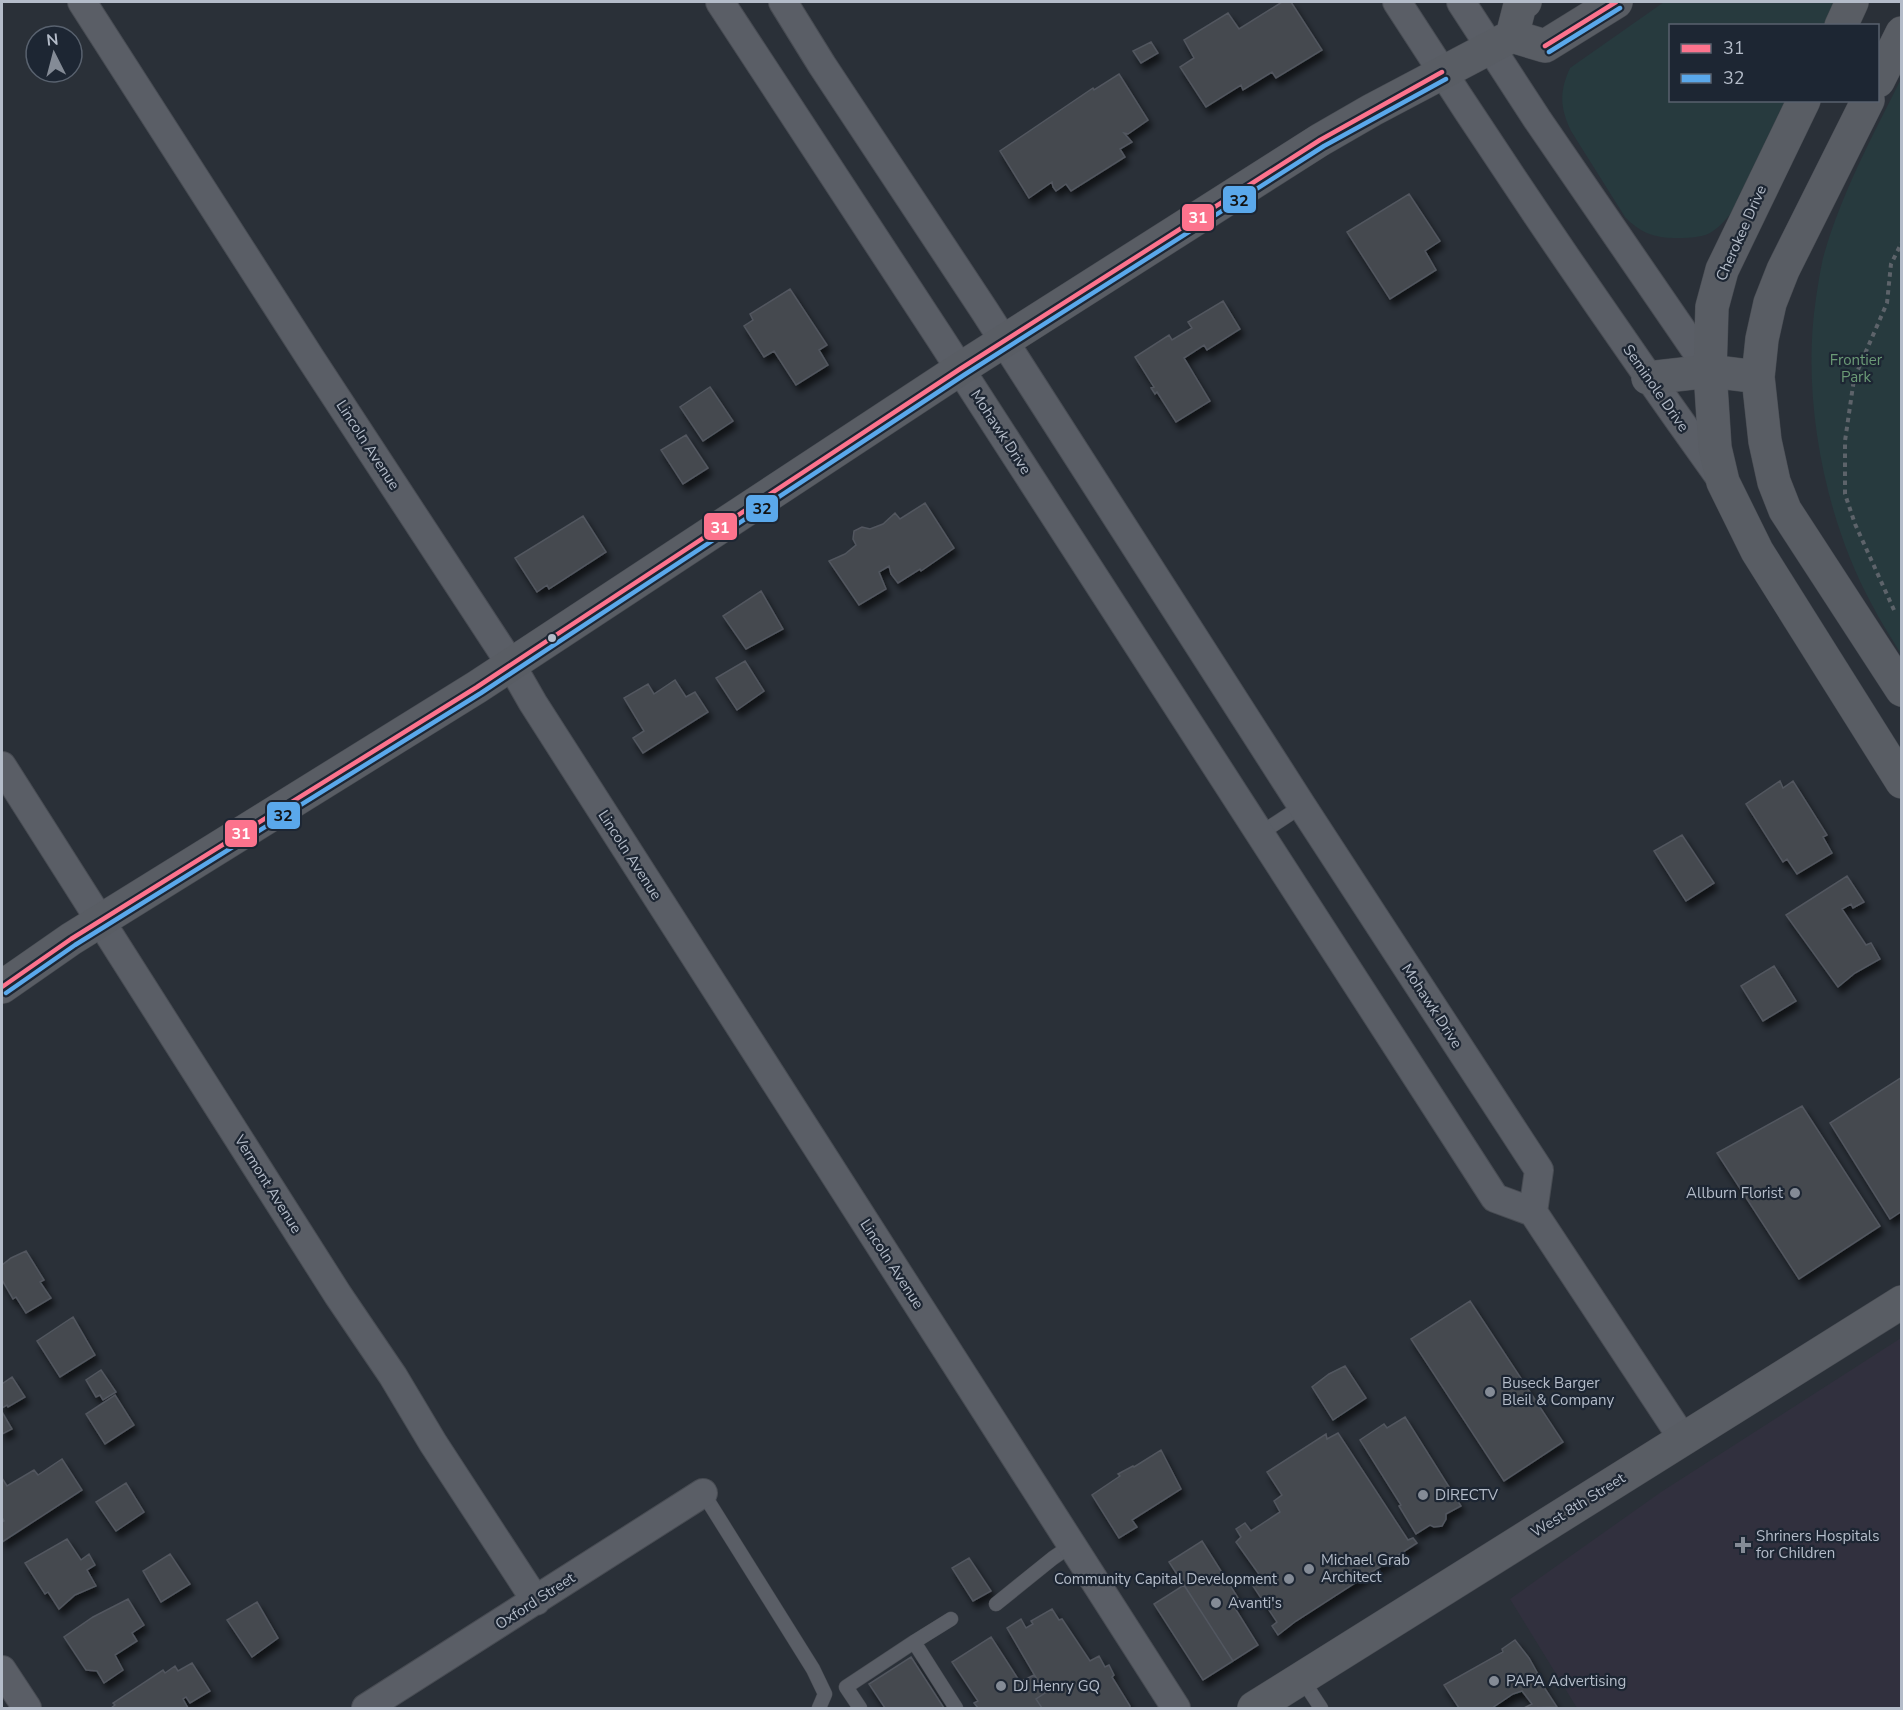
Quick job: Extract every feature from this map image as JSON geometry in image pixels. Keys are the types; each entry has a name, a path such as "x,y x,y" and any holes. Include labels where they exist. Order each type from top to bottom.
{"main road":[{"path":"1501,42 1520,5 1525,2"},
{"path":"2,987 101,920 477,687 510,663 547,641 960,369 1320,140 1501,42 1545,46 1616,2"},
{"path":"1842,24 1852,2"},
{"path":"1879,79 1902,33"},
{"name":"Cherokee Drive","path":"1723,482 1715,448 1710,371 1712,307 1722,270 1803,102"},
{"path":"1867,102 1783,270 1768,312 1762,339 1758,377 1765,441 1774,482 1785,510 1902,690"},
{"path":"1648,378 1710,371 1758,377"},
{"name":"Seminole Drive","path":"1723,482 1757,551 1902,782"},
{"name":"West 8th Street","path":"1254,1708 1902,1302"}],"street":[{"name":"Lincoln Avenue","path":"82,2 311,359 510,663 533,704 1176,1708"},
{"name":"Mohawk Drive","path":"720,2 1261,833 1495,1198 1533,1212 1539,1170 783,2"},
{"name":"Seminole Drive","path":"1397,2 1648,378 1723,482"},
{"path":"1461,2 1501,42 1663,304 1710,371"},
{"name":"Vermont Avenue","path":"2,766 338,1295 393,1376 536,1601"},
{"path":"1533,1212 1683,1439"},
{"name":"Oxford Street","path":"366,1708 703,1493"},
{"path":"2,1670 27,1708"}],"lane":[{"path":"1261,833 1302,806"},
{"path":"703,1493 813,1669 825,1694 819,1708"},
{"path":"996,1604 1072,1545"},
{"path":"860,1708 846,1687 951,1619"},
{"path":"914,1642 956,1708"},
{"path":"1302,1679 1321,1708"}],"path":[{"path":"1898,619 1855,524 1845,494 1846,430 1854,379 1887,303 1891,264 1902,242"}],"shaded area":[{"name":"Shriners Hospitals for Children","path":"1901,1338 1901,1708 1577,1708 1510,1599 1661,1492"}],"green space":[{"path":"1664,2 1841,2 1830,24 1669,24 1669,102 1790,102 1745,193 1721,224 1706,235 1688,238 1660,237 1641,230 1625,217 1571,131 1565,115 1562,100 1570,68"},
{"name":"Frontier Park","path":"1901,79 1901,654 1871,603 1855,569 1840,532 1829,494 1814,415 1812,336 1823,258 1830,234 1868,144"}],"building":[{"path":"1282,2 1291,2 1322,50 1276,78 1272,72 1243,90 1241,85 1206,107 1180,67 1194,58 1184,40 1228,13 1239,29"},
{"path":"1151,42 1158,53 1141,63 1133,51"},
{"path":"1119,74 1148,120 1128,134 1124,133 1132,142 1120,149 1125,157 1071,191 1066,184 1056,191 1052,182 1029,198 1000,151 1093,88 1094,90"},
{"path":"1409,194 1440,241 1425,251 1436,270 1390,299 1347,232"},
{"path":"790,289 827,345 819,350 828,365 796,385 774,351 764,357 744,326 753,320 750,314"},
{"path":"1223,301 1240,329 1207,350 1204,345 1184,358 1210,401 1176,422 1157,392 1155,394 1151,388 1154,387 1135,357 1169,335 1172,340 1192,328 1188,322"},
{"path":"710,387 733,421 703,441 680,407"},
{"path":"686,435 708,468 683,484 661,450"},
{"path":"925,503 954,548 921,571 920,569 898,583 891,574 889,566 879,572 886,589 859,605 829,561 845,554 856,545 853,539 854,531 862,527 870,529 883,524 895,513 900,519"},
{"path":"583,516 606,552 549,589 547,585 537,592 515,558"},
{"path":"761,591 783,629 746,649 723,616"},
{"path":"745,661 764,691 737,710 716,678"},
{"path":"675,680 686,697 695,692 708,712 643,753 633,738 644,731 624,698 648,684 654,694"},
{"path":"1780,781 1783,788 1793,781 1827,835 1823,837 1832,853 1797,874 1787,859 1783,862 1746,804"},
{"path":"1682,835 1714,883 1686,901 1654,851"},
{"path":"1847,876 1864,902 1853,908 1851,904 1842,909 1866,945 1871,943 1880,959 1855,973 1838,987 1786,915"},
{"path":"1774,966 1796,1001 1763,1021 1741,986"},
{"path":"1902,1077 1902,1211 1890,1219 1830,1123"},
{"path":"1802,1106 1880,1226 1799,1279 1717,1153"},
{"path":"26,1251 44,1280 40,1282 51,1298 26,1313 16,1297 13,1299 2,1280 2,1265"},
{"path":"1470,1301 1563,1442 1504,1481 1411,1339"},
{"path":"73,1317 95,1355 60,1377 37,1341"},
{"path":"1345,1366 1366,1398 1333,1420 1312,1387 1329,1374"},
{"path":"101,1370 116,1392 103,1400 100,1395 96,1397 86,1380"},
{"path":"12,1377 25,1397 2,1408 2,1384"},
{"path":"115,1395 134,1425 105,1444 86,1414"},
{"path":"2,1412 12,1429 2,1434"},
{"path":"1405,1417 1461,1506 1446,1514 1442,1526 1430,1525 1416,1534 1399,1506 1401,1505 1360,1440 1384,1424 1387,1428"},
{"path":"1338,1433 1408,1540 1413,1538 1417,1543 1278,1635 1272,1626 1277,1622 1251,1583 1261,1577 1236,1542 1241,1537 1236,1529 1245,1523 1251,1531 1280,1512 1274,1501 1282,1495 1267,1472 1326,1434 1327,1439"},
{"path":"1161,1450 1181,1489 1132,1520 1137,1527 1119,1538 1092,1495 1120,1476 1118,1474"},
{"path":"62,1459 82,1490 2,1542 2,1522 4,1521 2,1517 2,1478 7,1486 34,1470 38,1475"},
{"path":"126,1483 144,1512 116,1531 96,1502"},
{"path":"67,1539 81,1560 89,1554 95,1565 87,1570 96,1586 75,1595 59,1609 48,1592 45,1594 25,1563"},
{"name":"Avanti's","path":"1202,1541 1240,1601 1233,1605 1258,1645 1233,1661 1169,1562"},
{"path":"170,1554 190,1584 161,1602 143,1571"},
{"path":"969,1558 991,1591 973,1601 952,1568"},
{"path":"1184,1585 1233,1661 1203,1680 1154,1604"},
{"path":"128,1599 144,1625 132,1633 137,1641 115,1655 123,1670 104,1683 97,1671 86,1670 64,1637 93,1617"},
{"path":"257,1602 278,1638 252,1657 227,1620"},
{"path":"1052,1609 1059,1620 1062,1619 1090,1661 1099,1656 1105,1667 1109,1665 1114,1675 1112,1677 1130,1708 1042,1708 1036,1699 1045,1693 1007,1628 1021,1619 1026,1628 1033,1624 1031,1621"},
{"path":"991,1637 1020,1682 1034,1675 1045,1693 1036,1699 1042,1708 978,1708 974,1703 978,1701 952,1662"},
{"path":"1515,1640 1529,1658 1557,1707 1524,1708 1532,1704 1522,1691 1513,1694 1492,1708 1459,1708 1444,1685 1503,1652 1502,1649"},
{"path":"911,1657 944,1708 885,1708 869,1684"},
{"path":"192,1663 210,1691 190,1703 186,1697 183,1699 188,1708 111,1708 115,1705 113,1703 163,1670 165,1673 175,1666 178,1671"}],"transit line":[{"name":"31","path":"1545,46 1616,2"},
{"name":"32","path":"1549,52 1620,8"},
{"name":"31","path":"2,987 71,939 477,687 960,369 1320,140 1442,72"},
{"name":"32","path":"6,993 75,945 481,693 964,375 1324,146 1446,79"}],"place":[{"name":"Allburn Florist","path":"1795,1193"},
{"name":"Buseck Barger Bleil & Company","path":"1490,1392"},
{"name":"DIRECTV","path":"1423,1495"},
{"name":"Shriners Hospitals for Children","path":"1743,1545"},
{"name":"Michael Grab Architect","path":"1309,1569"},
{"name":"Community Capital Development","path":"1289,1579"},
{"name":"Avanti's","path":"1216,1603"},
{"name":"PAPA Advertising","path":"1494,1681"},
{"name":"DJ Henry GQ","path":"1001,1686"}]}
